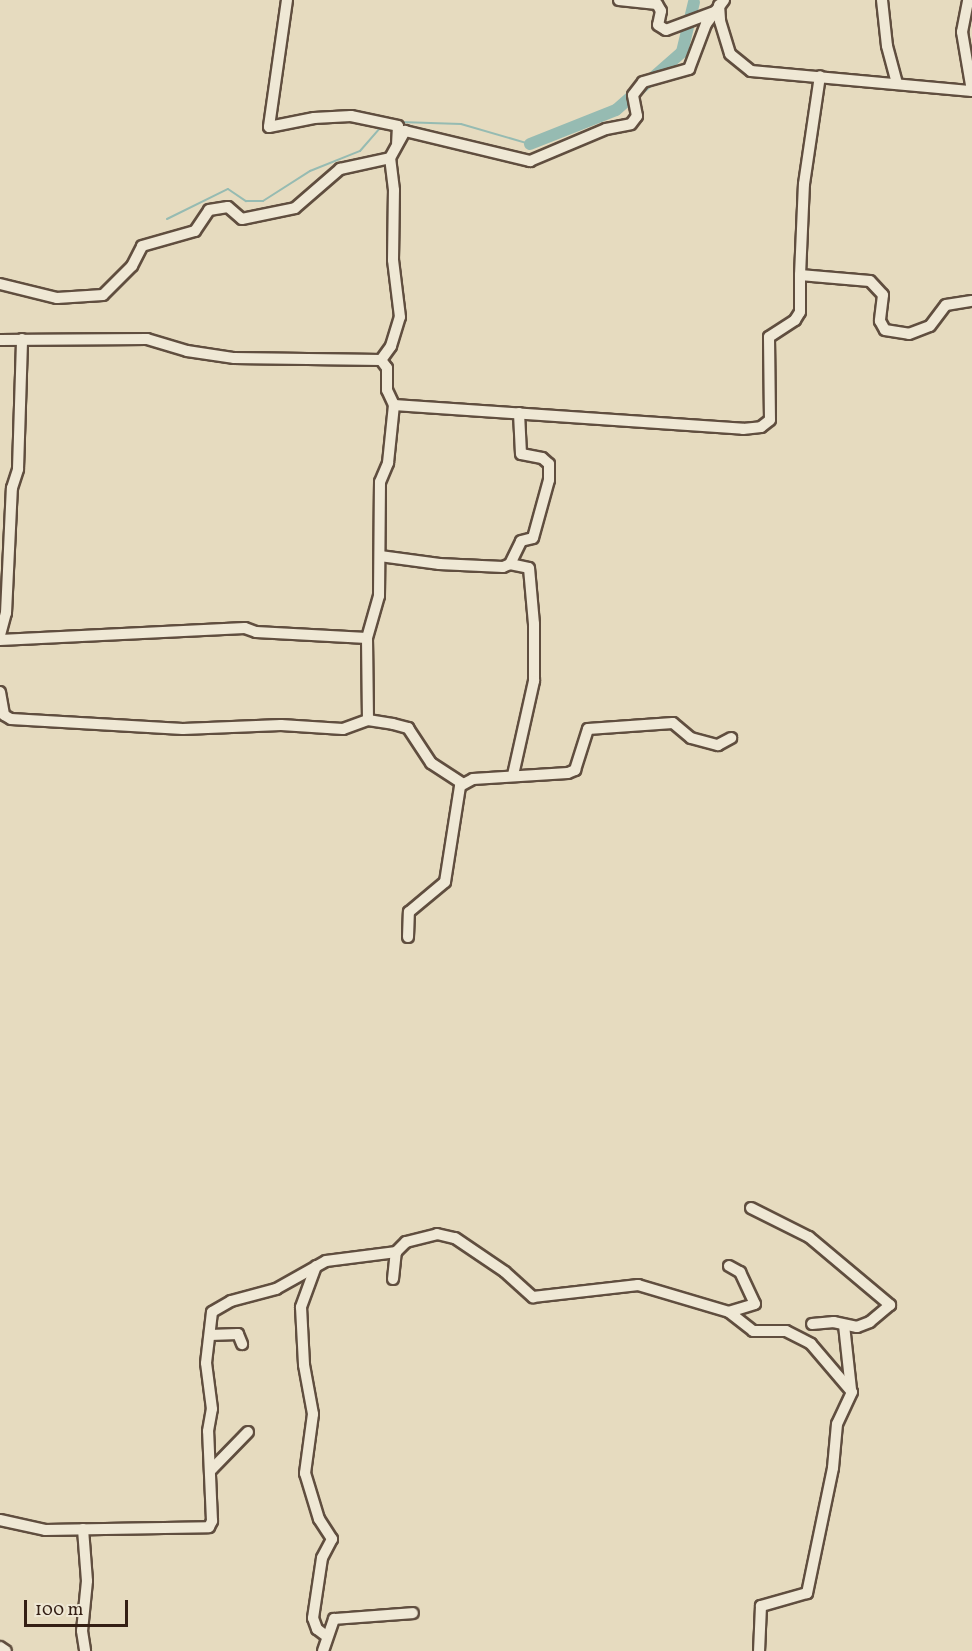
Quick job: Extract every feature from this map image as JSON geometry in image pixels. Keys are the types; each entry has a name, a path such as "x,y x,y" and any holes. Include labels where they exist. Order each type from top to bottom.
{"street":[{"path":"287,0 269,127 314,118 351,116 398,126 397,146"},
{"path":"620,0 657,2 661,11 658,25 666,30 719,5"},
{"path":"882,0 887,46 897,83"},
{"path":"719,5 720,21 730,54 751,71 972,90 962,32 968,0"},
{"path":"381,360 391,345 400,317 394,270 394,190 390,158 405,131 416,131 530,161 606,129 631,124 637,116 633,95 638,88 643,82 689,69 719,5"},
{"path":"394,405 712,428 761,427 770,420 769,337 795,320 800,312 804,184 820,76"},
{"path":"0,284 57,298 103,295 132,266 142,246 195,231 209,210 228,207 242,219 295,208 340,169 390,158"},
{"path":"800,274 870,280 883,295 880,321 885,330 909,334 930,326 946,305 972,301"},
{"path":"0,635 6,613 12,488 18,470 22,339"},
{"path":"0,340 147,339 187,351 234,358 381,360"},
{"path":"368,720 367,638 379,596 380,482 388,463 394,405 387,390 387,368 381,360"},
{"path":"510,564 521,541 533,538 549,480 549,464 542,458 521,454 519,413"},
{"path":"380,556 439,564 503,567 510,564 529,568 534,624 534,681 513,775"},
{"path":"0,640 245,628 256,632 367,638"},
{"path":"0,692 4,715 11,719 70,724 183,729 324,725 343,729 368,720 408,728 431,763 463,784"},
{"path":"408,937 409,912 445,882 463,784 473,778 575,770 584,732 588,729 673,723 691,738 718,745 731,738"},
{"path":"751,1208 809,1237 890,1305 866,1324 812,1324"},
{"path":"393,1280 396,1252 406,1242 437,1234 455,1238 505,1272 533,1297 638,1285 729,1312 753,1331 786,1331 811,1344 852,1392"},
{"path":"0,1520 45,1530 209,1527 211,1470 208,1431 212,1409 206,1363 212,1312 231,1301 276,1289 316,1266 339,1257 396,1252"},
{"path":"316,1266 301,1307 304,1365 313,1414 305,1473 319,1519 332,1539 322,1558 313,1618 317,1629 325,1635"},
{"path":"729,1266 740,1272 755,1304 729,1312"},
{"path":"759,1651 761,1606 807,1593 833,1467 837,1424 852,1392 844,1325"},
{"path":"210,1335 238,1334 242,1344"},
{"path":"211,1470 248,1432"},
{"path":"83,1529 87,1581 82,1631 85,1651"},
{"path":"323,1651 325,1635 334,1619 413,1613"},
{"path":"0,1647 6,1651"}],"waterway":[{"path":"530,144 616,110 682,52 694,2"},
{"path":"400,122 461,124 530,144"},
{"path":"167,219 228,189 246,201 263,201 310,171 360,151 381,127"}]}
